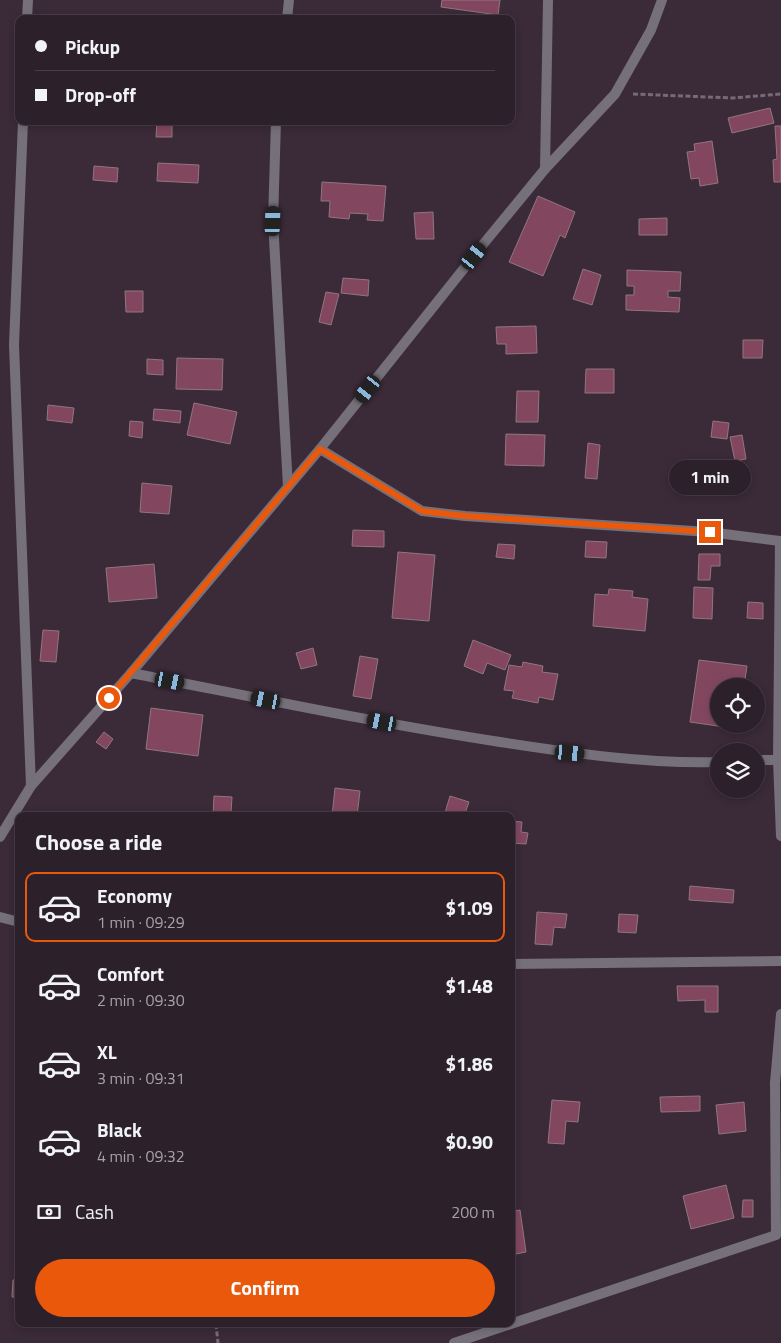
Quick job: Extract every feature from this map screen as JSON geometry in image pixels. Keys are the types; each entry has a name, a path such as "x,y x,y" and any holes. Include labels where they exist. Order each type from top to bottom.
{"street":[{"path":"27,15 28,0"},
{"path":"287,15 289,0"},
{"path":"545,169 548,0"},
{"path":"15,812 31,786 131,673 320,449 545,169 615,94 651,30 662,0"},
{"path":"23,125 14,345 31,786"},
{"path":"276,125 273,221 288,486"},
{"path":"320,449 422,511 465,516 710,532 780,541 781,836"},
{"path":"131,673 420,730 570,753 684,762 710,762"},
{"path":"765,760 780,760"},
{"path":"0,837 15,812"},
{"path":"0,917 15,921"},
{"path":"515,964 781,961"},
{"path":"515,1323 776,1235 775,1082 781,1014"},
{"path":"454,1343 502,1327"}],"path":[{"path":"615,94 733,98 781,94"},
{"path":"216,1327 218,1343"}],"building":[{"path":"442,0 500,0 498,15 441,7"},
{"path":"770,108 774,123 732,133 728,118"},
{"path":"157,125 172,125 172,137 156,137"},
{"path":"775,126 781,126 781,182 774,182 773,160 777,159"},
{"path":"712,141 718,183 700,186 699,178 691,179 687,152 695,151 694,144"},
{"path":"158,163 199,165 198,183 157,181"},
{"path":"94,166 118,168 117,182 93,180"},
{"path":"322,182 386,186 383,221 367,220 368,214 350,213 349,219 329,217 330,201 321,201"},
{"path":"538,196 575,212 565,238 560,235 543,276 509,262"},
{"path":"433,212 434,239 416,239 414,213"},
{"path":"667,218 667,235 639,235 639,219"},
{"path":"583,269 601,275 592,305 573,299"},
{"path":"627,270 681,272 680,291 668,291 668,297 680,298 679,312 626,310 626,295 634,295 634,286 627,286"},
{"path":"343,278 369,280 368,296 341,293"},
{"path":"125,291 143,291 143,312 126,312"},
{"path":"326,292 339,294 331,325 319,322"},
{"path":"536,326 537,353 506,354 506,344 497,344 496,327"},
{"path":"743,340 763,340 762,358 743,358"},
{"path":"177,358 223,359 222,390 176,389"},
{"path":"147,359 163,360 163,375 147,374"},
{"path":"586,369 614,369 614,393 585,393"},
{"path":"517,391 539,391 538,422 516,422"},
{"path":"194,403 237,412 230,444 187,435"},
{"path":"48,405 74,408 72,423 47,420"},
{"path":"154,409 181,411 180,423 153,420"},
{"path":"130,421 143,422 142,438 129,436"},
{"path":"713,421 729,423 727,439 711,437"},
{"path":"506,434 545,435 544,466 505,465"},
{"path":"742,435 746,459 735,461 730,437"},
{"path":"588,443 600,445 597,479 585,478"},
{"path":"142,483 172,486 169,514 140,512"},
{"path":"353,530 384,531 384,547 352,546"},
{"path":"586,541 607,542 606,558 585,557"},
{"path":"498,544 515,545 514,559 496,557"},
{"path":"398,552 435,555 429,621 392,618"},
{"path":"699,554 720,554 720,566 711,566 710,580 698,580"},
{"path":"154,564 157,598 109,602 106,568"},
{"path":"694,587 713,588 712,619 693,618"},
{"path":"609,589 633,591 632,597 648,599 645,631 593,626 595,594 608,595"},
{"path":"748,602 763,603 763,619 747,618"},
{"path":"43,630 59,631 56,662 40,661"},
{"path":"473,640 511,655 505,670 487,663 483,674 464,666"},
{"path":"313,648 317,665 301,669 296,653"},
{"path":"360,656 378,659 371,699 353,696"},
{"path":"699,660 747,666 745,678 710,678 710,725 690,722"},
{"path":"523,662 543,666 542,672 558,674 553,700 539,697 538,703 512,698 514,691 504,690 509,665 522,667"},
{"path":"151,708 203,715 198,756 146,749"},
{"path":"104,732 113,739 106,749 96,742"},
{"path":"335,788 360,791 357,812 332,812"},
{"path":"214,796 232,797 231,812 213,812"},
{"path":"450,796 469,802 465,812 445,812"},
{"path":"515,821 522,822 521,832 528,833 526,844 515,843"},
{"path":"690,886 734,890 733,903 689,900"},
{"path":"537,912 567,914 565,928 554,927 552,945 535,944"},
{"path":"619,914 638,915 636,933 618,932"},
{"path":"677,986 718,986 718,1012 705,1012 705,1000 678,1001"},
{"path":"700,1096 700,1111 661,1112 660,1097"},
{"path":"552,1100 580,1102 578,1122 566,1121 564,1144 548,1143"},
{"path":"744,1102 746,1131 719,1134 716,1105"},
{"path":"726,1185 734,1218 691,1229 683,1196"},
{"path":"743,1200 753,1200 753,1217 742,1217"},
{"path":"520,1210 526,1252 515,1254 515,1211"},
{"path":"13,1280 15,1280 15,1297 12,1297"}],"route":[{"path":"109,698 320,449 422,511 465,516 710,532"}]}
